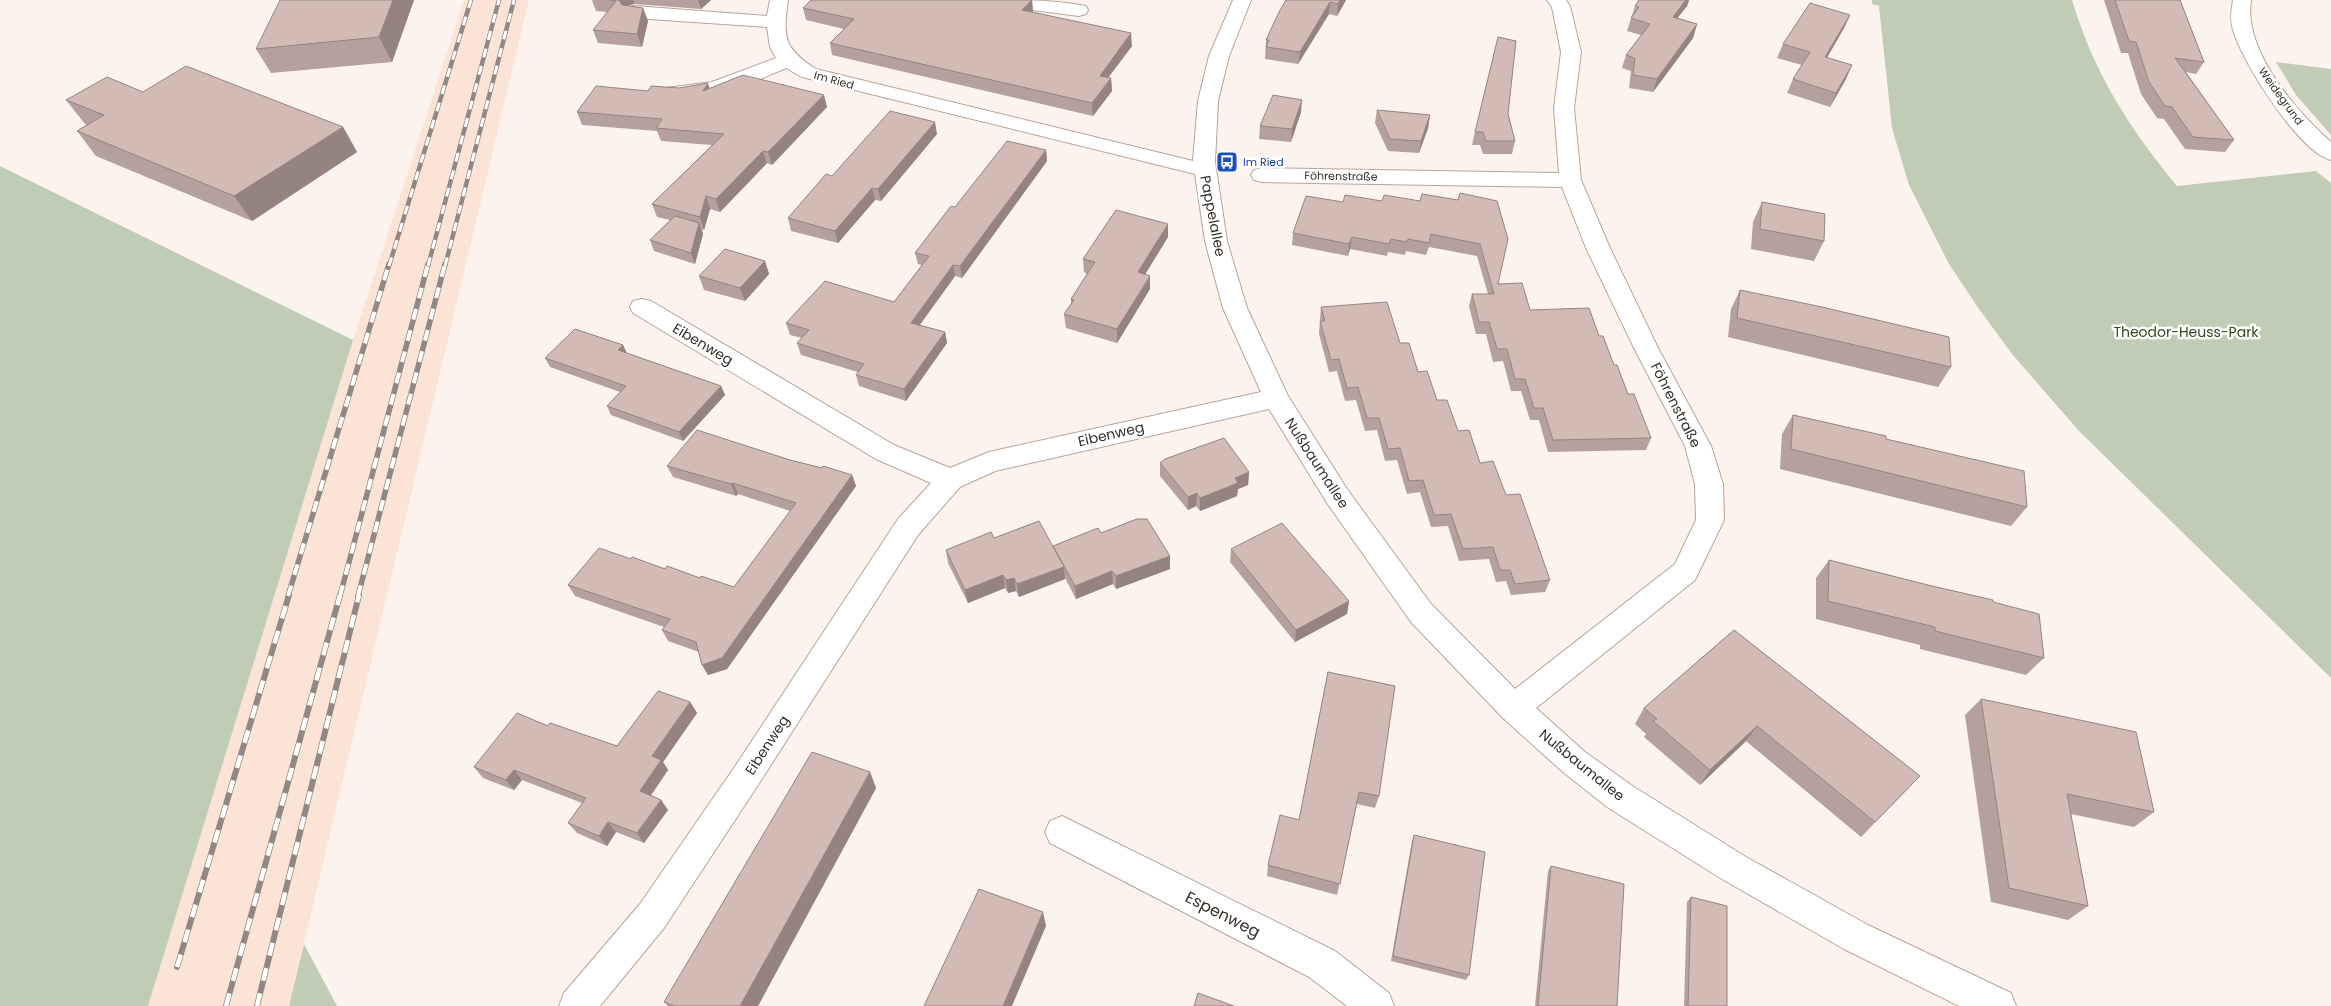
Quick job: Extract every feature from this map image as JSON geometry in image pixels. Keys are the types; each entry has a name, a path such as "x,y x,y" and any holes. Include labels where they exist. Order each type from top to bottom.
{"street":[{"path":"654,91 683,93 727,86 788,60 778,41 775,22 779,0"},
{"path":"1000,0 1079,10"},
{"name":"Pappelallee","path":"1242,0 1219,56 1208,101 1204,170 1216,241 1236,308 1276,398"},
{"name":"Föhrenstraße","path":"1514,708 1685,572 1710,520 1709,484 1698,446 1646,348 1614,281 1570,180 1564,108 1571,52 1561,6 1556,0"},
{"name":"Weidegrund","path":"2242,0 2239,5 2241,26 2255,60 2276,92 2303,127 2331,154"},
{"path":"634,12 775,22"},
{"name":"Im Ried","path":"788,60 809,73 1204,170"},
{"name":"Föhrenstraße","path":"1262,175 1570,180"},
{"name":"Eibenweg","path":"642,307 885,452 950,480"},
{"name":"Eibenweg","path":"577,1006 652,916 747,775 908,527 950,480 989,462 1276,398"},
{"name":"Nußbaumallee","path":"1276,398 1337,496 1421,613 1514,708 1574,762 1619,796 1734,868 1856,937 1988,1004"},
{"name":"Espenweg","path":"1062,832 1322,964 1376,1006"}],"shaded area":[{"path":"464,0 529,0 289,1006 148,1006 353,340"}],"green space":[{"name":"Theodor-Heuss-Park","path":"1872,0 2072,0 2081,27 2102,76 2143,143 2177,186 2316,171 2331,183 2331,678 2079,431 2012,354 1979,309 1949,264 1909,185 1892,128 1879,6 1872,4"},
{"path":"2276,62 2331,69 2331,135 2296,95"},
{"path":"0,166 353,340 148,1006 0,1006"},
{"path":"304,944 337,1006 289,1006"}],"building":[{"path":"280,0 393,0 379,37 256,49"},
{"path":"610,0 619,0 622,5 643,8 637,34 593,30 616,1"},
{"path":"811,0 1032,0 1022,10 1131,33 1100,76 1111,78 1092,103 830,43 854,19 803,8"},
{"path":"1286,0 1340,0 1338,4 1330,2 1300,52 1266,47 1269,40 1266,40"},
{"path":"1639,0 1686,0 1673,17 1697,24 1657,79 1633,75 1635,58 1626,55 1650,24 1631,18 1639,7 1635,6"},
{"path":"2115,0 2180,0 2204,62 2175,58 2234,140 2193,137 2172,107 2165,106 2149,82 2136,42 2129,41"},
{"path":"1810,3 1850,15 1825,57 1852,65 1836,93 1793,79 1810,52 1783,44"},
{"path":"1498,37 1516,41 1508,114 1515,141 1486,141 1483,132 1475,132"},
{"path":"186,66 343,127 234,196 77,131 104,115 66,100 107,77 143,92"},
{"path":"743,75 824,95 768,152 763,151 716,199 706,196 700,217 652,204 724,134 656,128 662,119 577,112 596,86 648,91 651,86 679,88 708,83 703,91"},
{"path":"1273,95 1302,100 1292,129 1260,126"},
{"path":"1377,110 1430,115 1421,141 1390,139"},
{"path":"890,111 935,122 878,189 872,188 835,231 788,218 826,174 832,176"},
{"path":"1007,141 1046,150 960,266 953,265 911,323 945,332 904,389 856,375 864,364 797,343 809,330 786,323 825,281 894,302 929,256 915,253 951,206 955,207"},
{"path":"1460,193 1497,201 1508,239 1498,284 1522,283 1530,310 1589,308 1599,336 1603,336 1628,394 1634,394 1651,438 1553,440 1543,408 1534,408 1525,379 1515,379 1507,349 1497,349 1489,322 1479,322 1472,294 1494,294 1480,244 1431,234 1429,243 1408,239 1407,242 1391,239 1389,244 1352,237 1349,244 1293,233 1306,196 1343,202 1345,195 1382,201 1384,195 1420,201 1422,194 1458,200"},
{"path":"1762,202 1825,214 1824,241 1760,229"},
{"path":"1116,210 1168,224 1138,272 1150,276 1117,329 1064,314 1074,300 1071,299 1095,262 1083,259"},
{"path":"675,216 699,223 691,253 650,240"},
{"path":"725,249 765,261 740,288 699,276"},
{"path":"1740,290 1949,337 1951,367 1737,318"},
{"path":"1387,302 1400,343 1409,343 1418,372 1427,371 1437,400 1447,400 1458,431 1469,430 1480,463 1493,461 1506,495 1520,494 1550,580 1515,584 1510,570 1500,570 1493,547 1463,549 1451,514 1434,515 1423,480 1409,481 1400,448 1388,449 1379,418 1367,418 1358,387 1347,388 1339,359 1331,360 1320,321 1325,321 1321,307"},
{"path":"575,329 623,345 618,350 721,386 679,432 607,406 626,386 545,358"},
{"path":"1793,415 1886,436 1886,439 2024,471 2027,507 1791,449"},
{"path":"697,430 790,460 822,468 823,466 852,475 722,658 702,665 696,642 662,630 670,619 568,585 599,548 665,569 667,566 700,578 701,576 734,587 796,503 733,483 667,466"},
{"path":"1224,438 1249,472 1235,478 1238,483 1200,498 1197,493 1188,497 1160,463 1165,459"},
{"path":"1137,519 1147,519 1170,556 1116,576 1112,571 1075,586 1053,546 1098,528 1101,533"},
{"path":"1039,521 1064,567 1017,584 1014,578 1006,580 1003,575 965,590 946,550 991,532 994,538"},
{"path":"1282,523 1349,601 1296,630 1231,549"},
{"path":"1829,560 1993,600 1993,602 2039,614 2044,658 1935,631 1935,627 1828,601"},
{"path":"1734,630 1920,776 1875,822 1757,726 1710,770 1653,721 1657,719 1644,708"},
{"path":"1328,672 1395,686 1379,796 1359,792 1340,884 1268,865 1280,815 1299,820"},
{"path":"658,691 690,702 652,756 661,760 640,791 661,800 637,833 608,822 599,836 568,823 586,798 514,770 506,780 474,767 517,713 548,726 550,723 617,746"},
{"path":"1981,699 2136,732 2154,812 2067,794 2088,906 2009,888"},
{"path":"812,752 870,772 740,1006 674,1006 664,1002"},
{"path":"1414,835 1485,852 1469,975 1393,956"},
{"path":"1551,866 1624,884 1617,1006 1538,1006"},
{"path":"979,889 1043,912 1003,1006 924,1006"},
{"path":"1691,897 1727,906 1727,1006 1688,1006"},
{"path":"1198,993 1234,1006 1194,1006"}],"railway":[{"path":"389,266 471,0"},
{"path":"428,266 499,0"},
{"path":"445,266 514,0"},
{"path":"288,596 389,264"},
{"path":"340,596 428,264"},
{"path":"358,596 445,264"},
{"path":"177,967 289,595"},
{"path":"226,1006 340,595"},
{"path":"257,1006 359,595"}],"place":[{"name":"Im Ried","path":"1227,162"}]}
